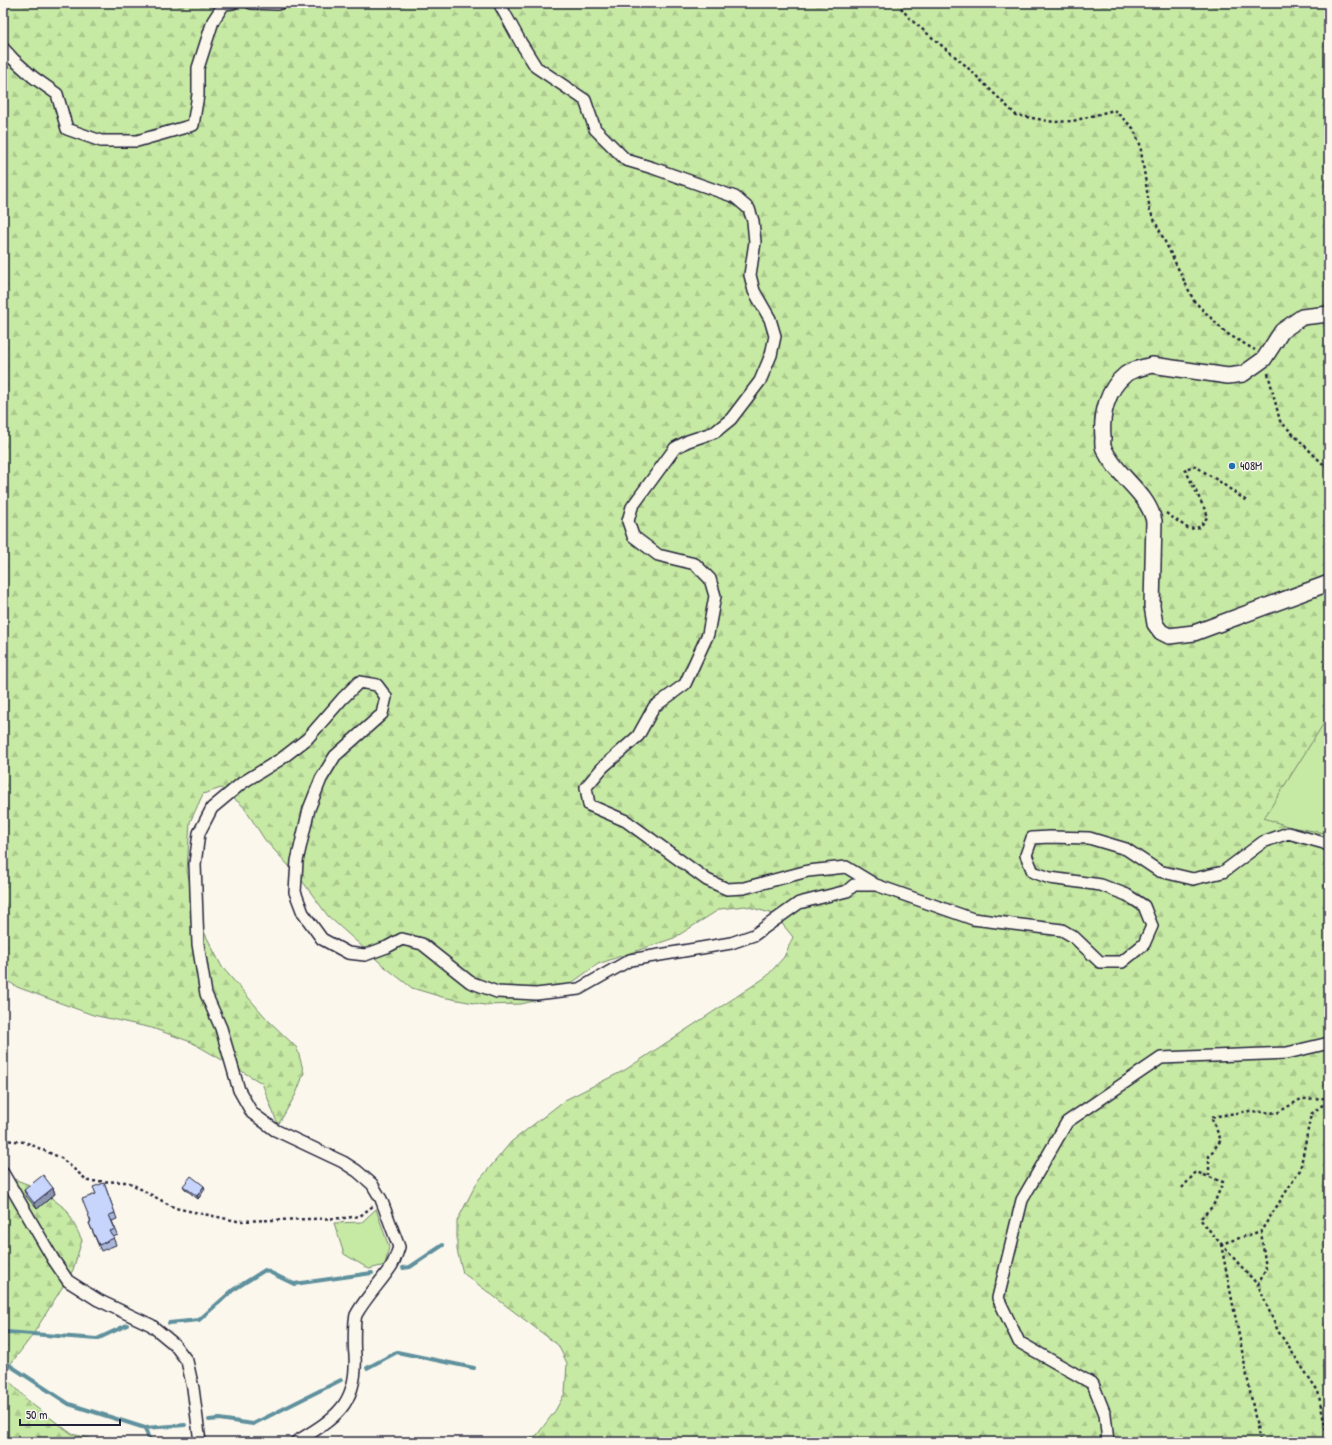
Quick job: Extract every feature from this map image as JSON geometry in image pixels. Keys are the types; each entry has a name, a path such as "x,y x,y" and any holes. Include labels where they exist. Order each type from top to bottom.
{"street":[{"path":"3,48 33,78 57,94 67,129 101,141 138,141 193,125 198,95 198,68 213,21 224,4 233,3"},
{"path":"251,3 281,3"},
{"path":"499,3 536,67 584,100 595,129 626,160 735,197 749,209 753,221 755,242 750,275 754,291 770,319 775,336 772,355 760,381 732,419 715,432 688,441 675,448 632,507 628,521 633,536 658,555 696,564 710,579 716,596 708,634 685,684 654,707 638,736 603,767 586,788 589,805 626,821 707,880 727,889 744,888 808,870 846,867 876,885 973,919 1062,930 1074,937 1100,962 1122,962 1144,944 1152,926 1144,906 1127,895 1101,886 1050,878 1033,872 1026,855 1032,838 1089,838 1126,849 1159,871 1193,879 1223,872 1263,842 1288,834 1324,843 1329,846"},
{"path":"1329,314 1302,317 1282,331 1264,359 1243,374 1228,376 1152,365 1127,374 1116,385 1107,400 1103,418 1103,448 1113,463 1146,500 1152,511 1154,521 1152,606 1155,624 1161,632 1169,636 1194,633 1329,583"},
{"path":"296,1442 324,1425 340,1411 347,1399 353,1385 356,1366 354,1348 356,1316 393,1264 399,1248 381,1199 372,1184 357,1171 343,1162 275,1130 252,1112 239,1090 221,1028 206,994 198,944 195,864 199,833 212,808 242,783 282,759 307,739 359,682 377,684 386,698 382,714 335,756 321,780 309,809 297,861 295,892 303,913 322,939 348,953 365,955 402,939 422,944 470,982 497,992 544,994 579,989 630,960 731,943 754,934 799,903 847,891 854,885 876,885"},
{"path":"1108,1442 1105,1414 1093,1384 1019,1342 998,1298 1022,1200 1067,1122 1161,1058 1287,1053 1329,1043"},
{"path":"3,1173 53,1259 68,1281 98,1300 151,1325 174,1344 187,1361 193,1388 200,1442"}],"path":[{"path":"897,3 910,19 965,65 1016,115 1054,122 1073,121 1114,110 1133,128 1140,144 1150,211 1194,301 1226,333 1251,347 1264,359 1280,421 1329,470"},
{"path":"1164,512 1189,529 1200,527 1208,516 1186,469 1194,466 1248,502"},
{"path":"1209,1176 1209,1156 1221,1140 1211,1117 1249,1111 1277,1112 1301,1099 1329,1099"},
{"path":"1221,1244 1261,1231 1300,1170 1311,1114 1329,1099"},
{"path":"3,1140 25,1142 61,1158 88,1181 128,1182 174,1208 237,1221 345,1218 360,1216 381,1199"},
{"path":"1182,1188 1196,1172 1223,1182 1214,1206 1200,1220 1258,1285 1278,1331 1318,1391 1328,1442"},
{"path":"1258,1285 1266,1269 1261,1231"},
{"path":"1221,1244 1260,1442"}],"green space":[{"path":"3,3 1329,3 1329,1442 524,1442 537,1435 555,1411 565,1393 567,1363 558,1345 463,1273 457,1250 457,1221 476,1184 511,1142 565,1100 625,1070 766,977 784,957 793,937 774,914 745,906 720,909 674,938 598,964 552,997 521,1004 484,1005 442,997 412,988 385,967 328,916 300,878 265,840 243,806 221,788 203,794 190,822 187,871 201,926 222,967 267,1019 297,1048 304,1073 296,1094 278,1125 262,1083 191,1042 152,1028 93,1015 17,987 3,978"},
{"path":"1329,715 1329,837 1325,833 1290,827 1264,818"},
{"path":"3,1179 14,1179 40,1189 67,1210 82,1240 73,1270 32,1336 3,1374"},
{"path":"376,1209 389,1247 385,1265 369,1269 344,1254 334,1223 362,1222"},
{"path":"3,1374 29,1402 72,1434 107,1442 3,1442"}],"building":[{"path":"43,1175 53,1188 34,1203 24,1190"},
{"path":"191,1176 204,1186 197,1196 183,1186"},
{"path":"104,1183 115,1213 109,1215 115,1229 110,1231 114,1238 99,1245 89,1223 91,1222 82,1199 96,1194 93,1187"}],"waterway":[{"path":"403,1268 410,1267 443,1245"},
{"path":"169,1323 199,1320 233,1290 265,1270 294,1284 372,1273"},
{"path":"3,1336 6,1332 97,1339 127,1325"},
{"path":"367,1368 397,1352 474,1368"},
{"path":"3,1361 69,1404 145,1428 185,1425"},
{"path":"209,1420 219,1419 253,1424 341,1380"},
{"path":"145,1428 150,1442"}],"place":[{"name":"408M","path":"1232,466"}]}
